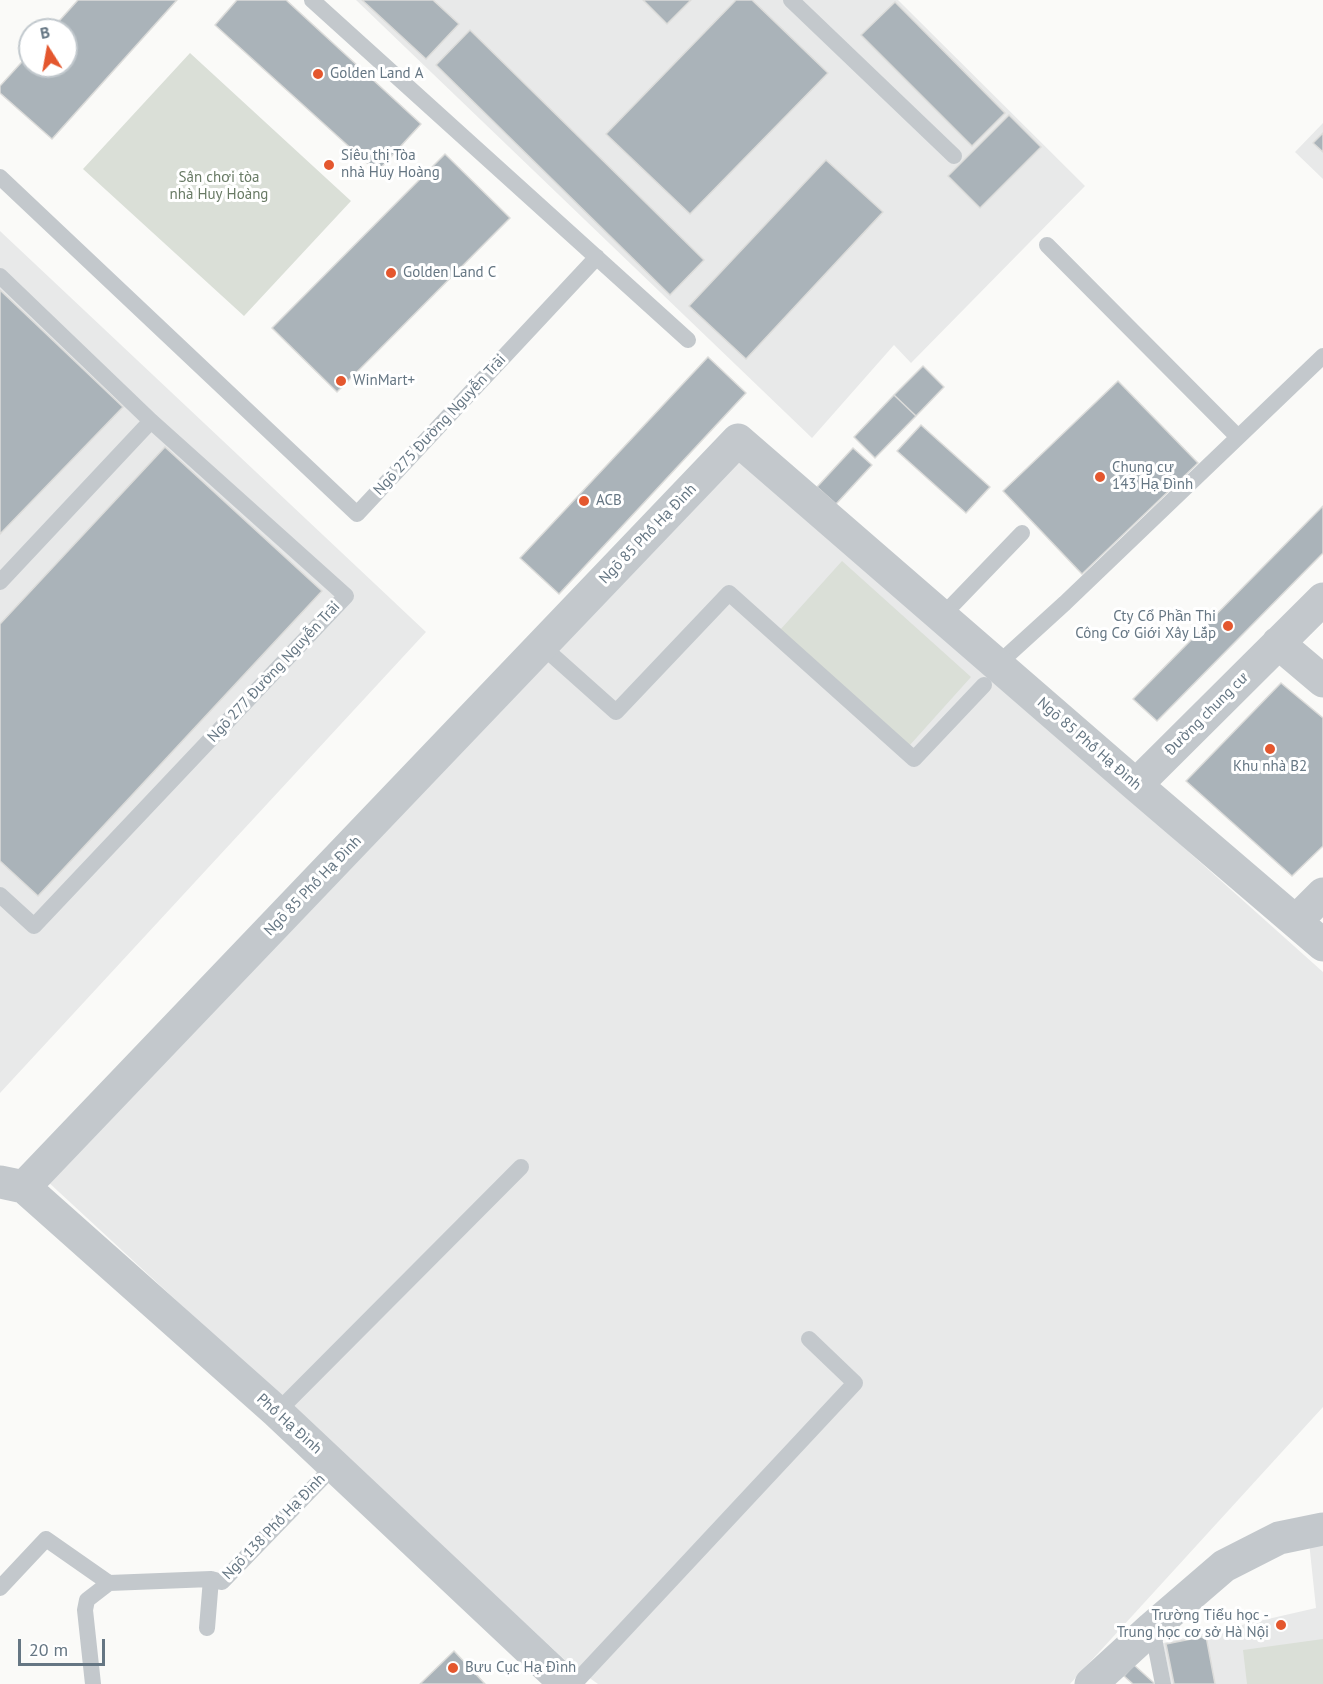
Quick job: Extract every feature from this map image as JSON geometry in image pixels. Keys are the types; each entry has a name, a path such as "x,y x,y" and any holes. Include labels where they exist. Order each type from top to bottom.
{"street":[{"name":"Ngõ 85 Phố Hạ Đình","path":"12,1185 542,645 738,440 942,616 991,675 1136,785 1323,945"},
{"name":"Đường chung cư","path":"1136,785 1323,598"},
{"path":"1278,643 1323,681"},
{"path":"1296,921 1323,894"},
{"name":"Phố Hạ Đình","path":"12,1185 277,1412 566,1684"},
{"path":"1091,1684 1224,1566 1279,1538 1323,1529"}],"lane":[{"path":"312,0 688,340"},
{"path":"791,0 954,156"},
{"name":"Ngõ 275 Đường Nguyễn Trãi","path":"0,177 357,514 597,257"},
{"path":"1047,245 1237,436"},
{"name":"Ngõ 277 Đường Nguyễn Trãi","path":"0,276 151,422 346,596 34,926 0,895"},
{"path":"542,645 616,712 729,592 914,759 991,675 1237,436 1323,356"},
{"path":"0,582 151,422"},
{"path":"942,616 1022,533"},
{"path":"277,1412 521,1167"},
{"path":"574,1684 855,1383 808,1339"},
{"name":"Ngõ 138 Phố Hạ Đình","path":"109,1583 211,1579 222,1582 334,1466"},
{"path":"0,1588 46,1539 109,1583 87,1600 85,1610 93,1684"},
{"path":"207,1628 211,1579"},
{"path":"1152,1628 1163,1684"}],"shaded area":[{"path":"356,0 898,0 1085,186 911,363 894,345 812,438"},
{"path":"1323,123 1323,179 1295,152"},
{"path":"0,231 426,632 0,1093"},
{"path":"737,448 1323,972 1323,1407 1070,1684 598,1684 566,1661 46,1180"},
{"name":"Trường Tiểu học - Trung học cơ sở Hà Nội","path":"1323,1541 1323,1684 1171,1684 1163,1643 1316,1608 1309,1542"}],"green space":[{"name":"Sân chơi tòa nhà Huy Hoàng","path":"190,53 351,201 244,316 83,169"},
{"path":"842,561 971,677 909,746 780,630"},
{"path":"1323,1639 1323,1684 1247,1684 1243,1650"}],"building":[{"path":"78,0 177,0 52,139 0,93 0,86 18,66 18,78 78,78 78,18 62,18"},
{"name":"Golden Land A","path":"237,0 286,0 421,124 377,172 215,25"},
{"path":"362,0 433,0 459,24 426,59"},
{"path":"643,0 691,0 667,24"},
{"path":"736,0 752,0 828,73 690,214 606,134"},
{"path":"895,2 1005,113 972,146 861,35"},
{"path":"470,30 704,260 670,295 436,65"},
{"path":"1009,115 1041,147 980,208 948,176"},
{"path":"1323,133 1323,152 1313,143"},
{"name":"Golden Land C","path":"445,154 510,218 337,392 272,328"},
{"path":"826,160 883,212 746,359 689,306"},
{"path":"0,290 123,407 0,534"},
{"path":"708,357 746,393 559,594 520,558"},
{"path":"923,366 944,387 916,416 894,395"},
{"name":"Chung cư 143 Hạ Đình","path":"1118,381 1198,463 1082,574 1003,491"},
{"path":"894,395 916,416 875,458 854,437"},
{"path":"921,425 990,487 966,513 897,451"},
{"path":"165,447 322,591 38,896 0,861 0,624"},
{"path":"853,448 872,465 836,504 817,487"},
{"name":"Cty Cổ Phần Thi Công Cơ Giới Xây Lắp","path":"1323,506 1323,553 1157,721 1133,699"},
{"name":"Khu nhà B2","path":"1281,683 1323,718 1323,846 1292,876 1186,781"},
{"path":"1206,1636 1215,1684 1174,1684 1166,1644"},
{"name":"Bưu Cục Hạ Đình","path":"454,1651 485,1684 420,1684"},
{"path":"1134,1665 1154,1683 1133,1684 1124,1676"}],"place":[{"name":"Golden Land A","path":"318,74"},
{"name":"Siêu thị Tòa nhà Huy Hoàng","path":"329,165"},
{"name":"Golden Land C","path":"391,273"},
{"name":"WinMart+","path":"341,381"},
{"name":"Chung cư 143 Hạ Đình","path":"1100,477"},
{"name":"ACB","path":"584,501"},
{"name":"Cty Cổ Phần Thi Công Cơ Giới Xây Lắp","path":"1228,626"},
{"name":"Khu nhà B2","path":"1270,749"},
{"name":"Trường Tiểu học - Trung học cơ sở Hà Nội","path":"1281,1625"},
{"name":"Bưu Cục Hạ Đình","path":"453,1668"}]}
